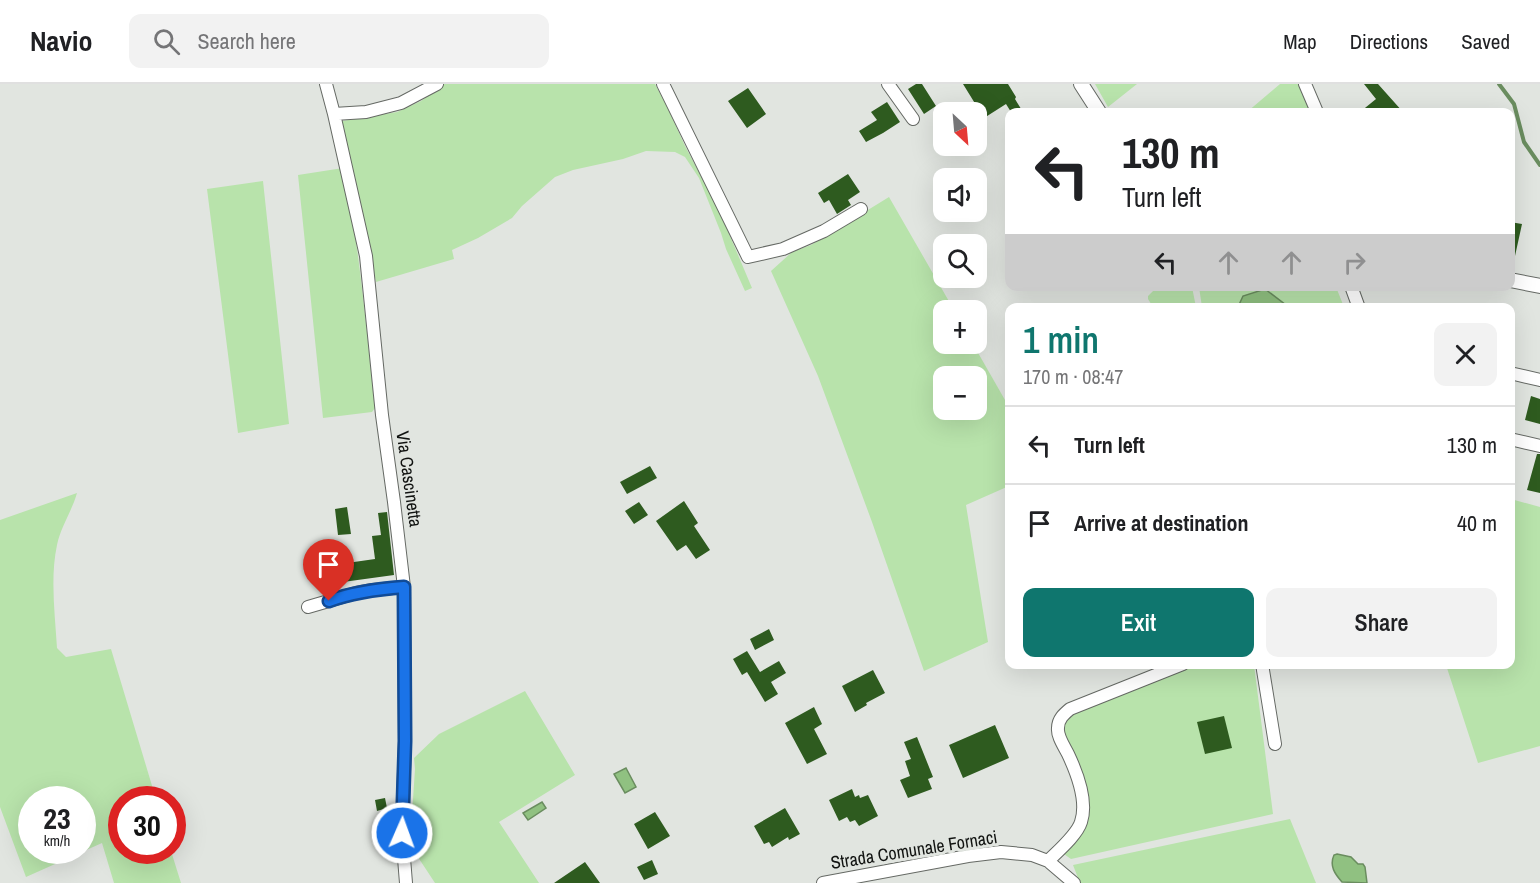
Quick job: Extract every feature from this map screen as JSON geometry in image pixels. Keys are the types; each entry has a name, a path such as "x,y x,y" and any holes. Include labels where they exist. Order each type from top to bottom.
{"street":[{"name":"Via Cascinetta","path":"326,84 366,256 382,415 404,587 405,741 402,833 406,883"},
{"path":"334,114 366,112 401,103 437,84"},
{"path":"663,84 748,257 783,249 824,231 861,209"},
{"path":"888,84 913,119"},
{"path":"1081,84 1096,108"},
{"path":"1305,84 1315,108"},
{"path":"1515,281 1540,286"},
{"path":"1515,374 1540,380"},
{"path":"1515,440 1540,446"},
{"path":"308,607 356,593 404,587"},
{"path":"1048,861 1076,830 1083,814 1078,781 1058,732 1061,717 1070,709 1170,669"},
{"path":"1263,669 1275,744"},
{"name":"Strada Comunale Fornaci","path":"823,883 1001,852 1032,855 1048,861 1074,883"}],"shaded area":[{"path":"444,84 655,84 719,210 752,288 745,291 699,178 685,157 675,152 646,151 555,177 512,218 452,250 454,259 376,282 342,121 397,112 421,101"},
{"path":"1095,84 1137,84 1108,107"},
{"path":"1280,84 1302,84 1311,108 1252,108"},
{"path":"343,168 358,258 375,408 372,412 323,418 298,175"},
{"path":"263,181 289,424 238,433 207,189"},
{"path":"889,197 933,273 933,288 941,288 948,300 933,300 933,354 979,354 986,366 933,366 933,420 987,420 987,368 1005,400 1005,488 966,505 988,642 924,671 818,376 771,271 792,252 811,245"},
{"path":"1153,291 1193,291 1195,303 1150,303 1148,296"},
{"path":"1200,291 1338,291 1342,303 1201,303"},
{"path":"1268,291 1283,303 1240,303 1243,296"},
{"path":"77,493 59,538 55,558 54,596 57,648 66,657 111,649 152,786 108,786 108,863 102,843 96,846 96,786 18,786 18,855 0,807 0,520"},
{"path":"1515,500 1540,507 1540,746 1478,763 1447,669 1515,669"},
{"path":"1180,669 1255,669 1273,814 1071,859 1061,852 1085,827 1062,734 1062,723 1073,711"},
{"path":"525,691 575,775 499,822 539,883 435,883 410,845 414,758 439,734"},
{"path":"626,768 636,787 625,793 614,774"},
{"path":"542,802 546,808 528,820 523,813"},
{"path":"1290,819 1316,883 1080,883 1073,865"},
{"path":"1334,855 1351,857 1358,864 1363,864 1367,883 1342,882 1332,866"},
{"path":"21,864 55,864 26,877"},
{"path":"108,864 175,864 181,883 114,883"}],"building":[{"path":"916,84 922,84 933,102 933,108 924,114 908,89"},
{"path":"963,84 1008,84 1021,108 1008,108 1006,104 987,116 987,102 974,102"},
{"path":"1364,84 1378,84 1399,108 1365,108 1376,99"},
{"path":"748,88 766,114 747,128 728,101"},
{"path":"887,102 900,122 866,142 859,131 877,120 871,112"},
{"path":"848,174 860,192 848,200 851,205 837,214 829,200 824,203 818,193"},
{"path":"1515,223 1522,224 1515,256"},
{"path":"1531,396 1540,399 1540,424 1525,420"},
{"path":"1537,454 1540,454 1540,493 1527,490"},
{"path":"650,466 657,478 627,494 620,482"},
{"path":"684,501 698,523 694,526 710,550 696,559 686,545 677,551 656,521"},
{"path":"639,502 648,515 634,524 625,511"},
{"path":"347,507 351,534 338,535 335,509"},
{"path":"387,512 394,575 343,582 340,564 375,559 372,536 381,535 378,513"},
{"path":"769,629 774,640 755,650 750,639"},
{"path":"747,651 760,672 779,661 786,673 771,682 778,694 765,702 747,672 742,675 733,659"},
{"path":"873,670 885,693 855,712 842,686"},
{"path":"814,707 822,724 814,729 827,754 807,764 785,723"},
{"path":"1224,716 1232,748 1205,754 1197,722"},
{"path":"995,725 1009,758 963,778 949,745"},
{"path":"917,737 933,777 928,779 932,789 908,798 900,780 910,776 905,761 911,759 904,742"},
{"path":"852,789 855,797 868,795 878,816 859,826 855,820 850,822 847,817 839,821 829,800"},
{"path":"385,798 387,808 377,811 375,800"},
{"path":"785,808 800,834 789,840 788,837 772,847 769,842 764,844 754,826"},
{"path":"655,812 670,836 648,849 634,824"},
{"path":"652,860 658,874 644,880 637,867"},
{"path":"585,862 600,883 554,883"}],"waterway":[{"path":"1499,84 1514,104 1524,142 1540,165"}],"route":[{"path":"329,601 372,590 404,587 405,741 402,833"}]}
